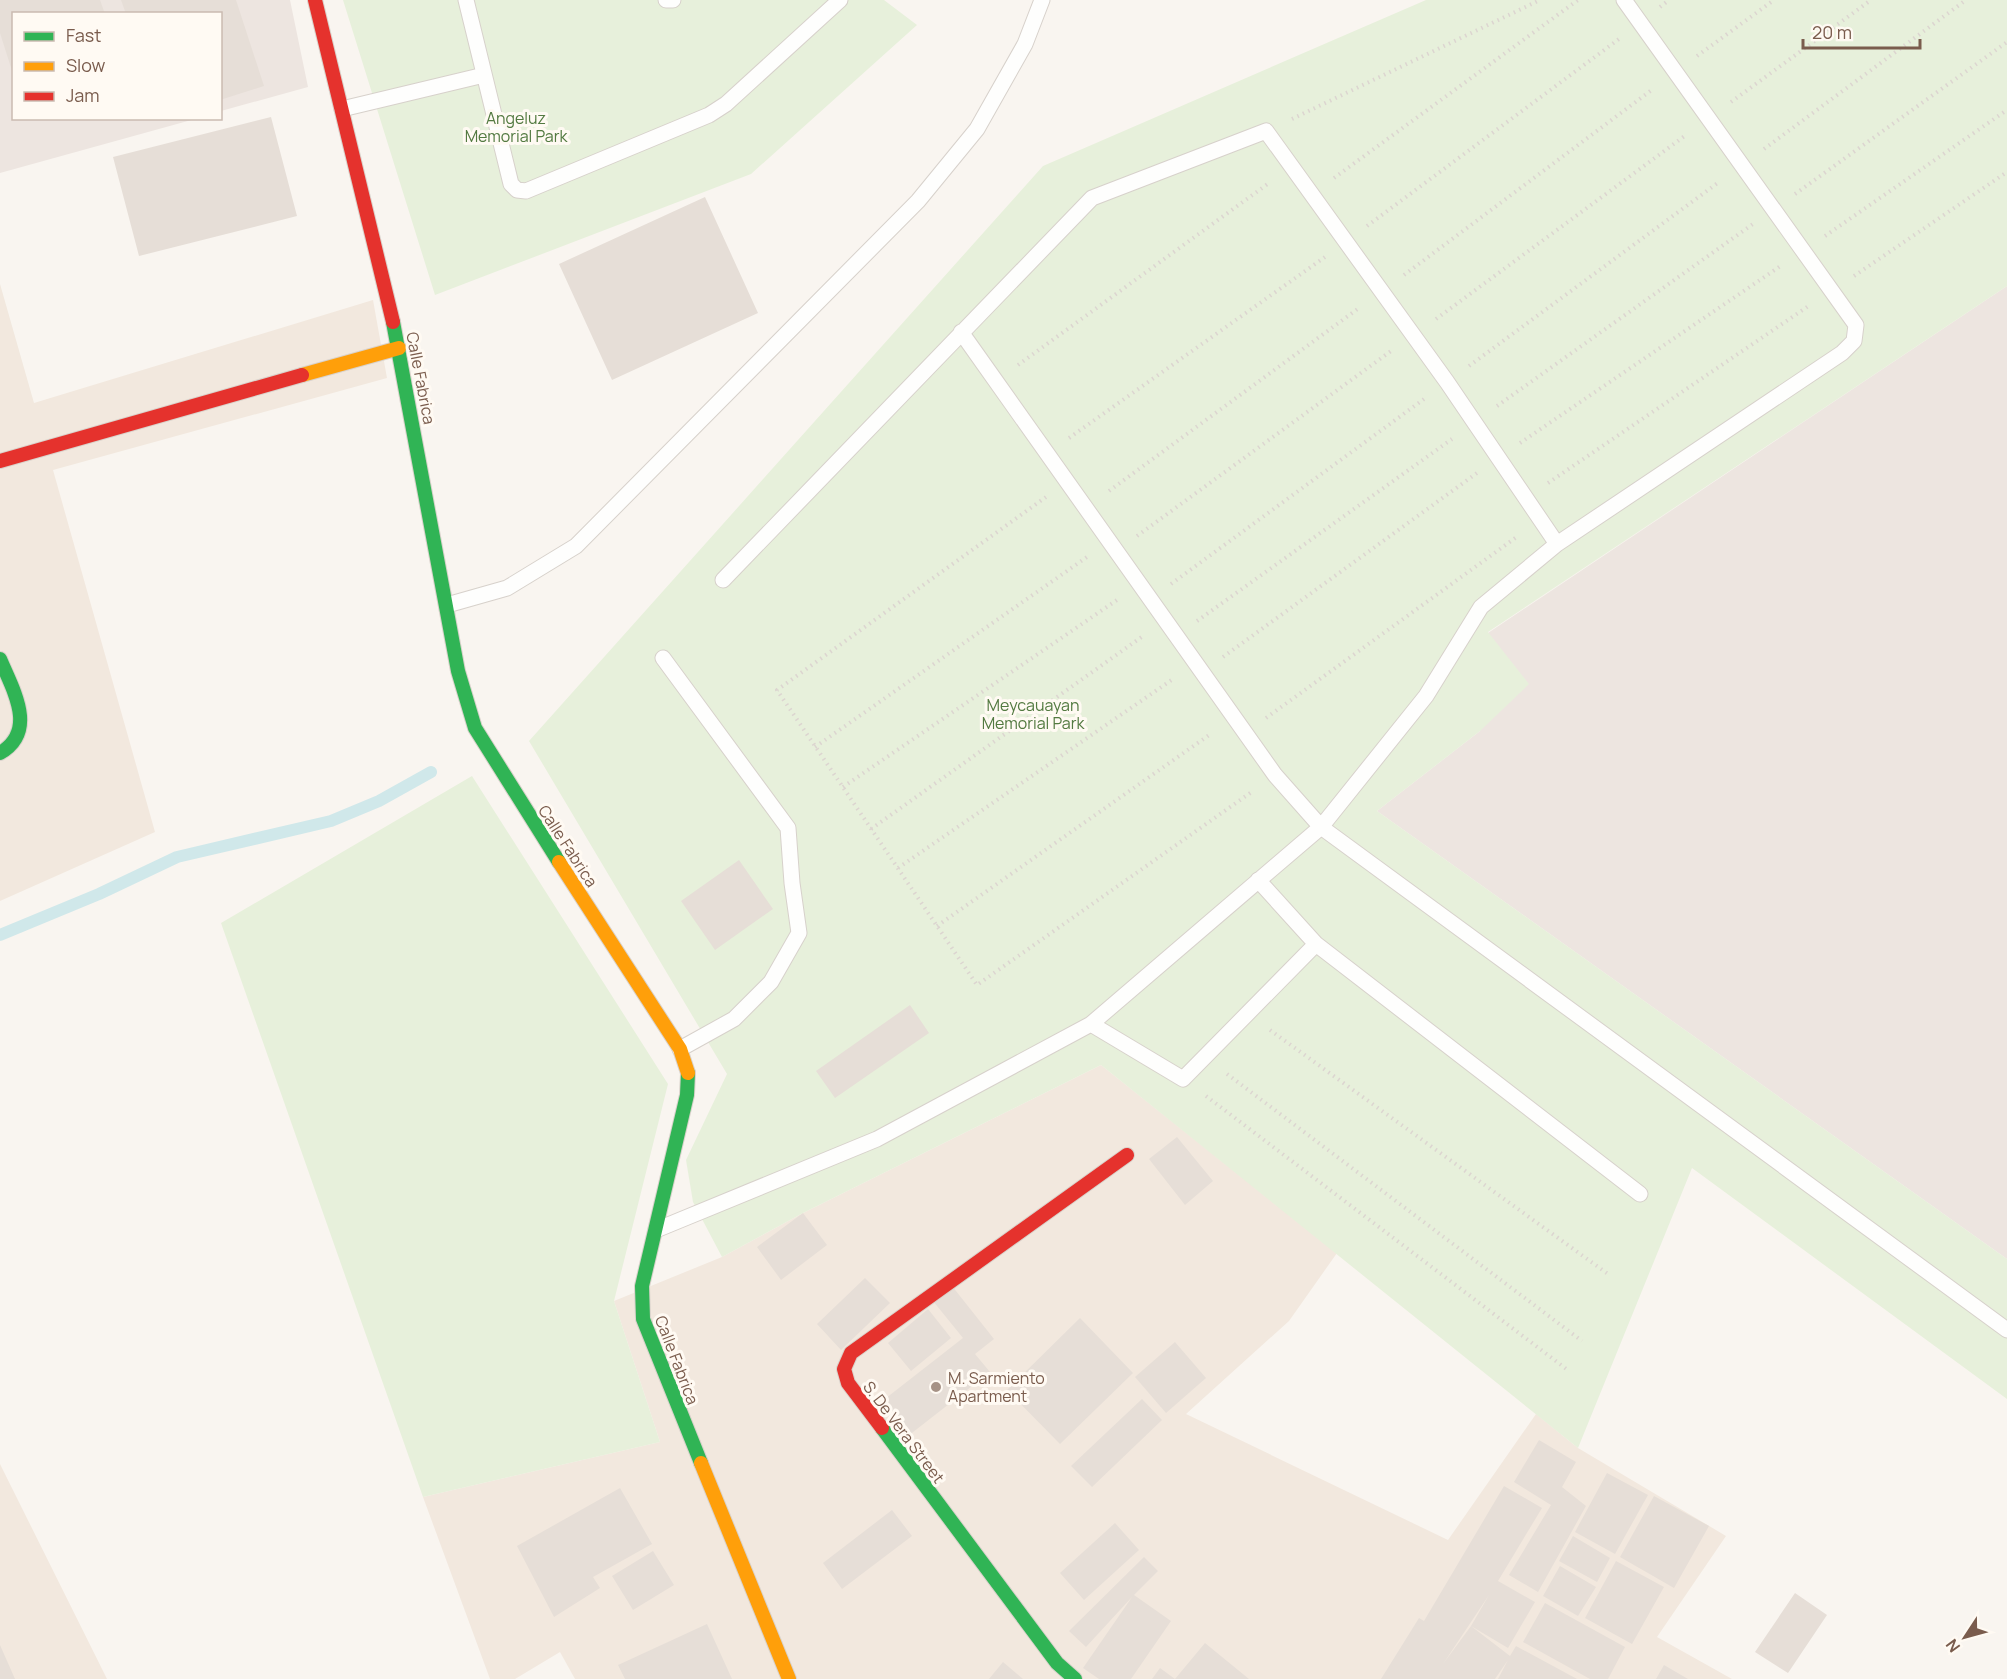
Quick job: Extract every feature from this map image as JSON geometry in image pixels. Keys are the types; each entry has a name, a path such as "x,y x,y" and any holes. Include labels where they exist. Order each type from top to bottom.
{"street":[{"name":"Calle Fabrica","path":"315,0 399,348 458,671 475,728 489,754 680,1049 688,1069 687,1095 653,1231 642,1286 643,1318 789,1679"},
{"path":"0,461 399,348"},
{"path":"0,659 22,720 20,735 6,751 0,753"},
{"name":"S. De Vera Street","path":"1075,1679 1057,1663 855,1393 848,1383 844,1369 851,1353 1127,1155"}],"lane":[{"path":"466,0 511,184 517,190 526,191 709,115 726,104 840,0"},
{"path":"666,0 673,0"},
{"path":"447,605 507,588 576,546 901,218 977,129 1025,44 1042,0"},
{"path":"653,1231 877,1139 1090,1024 1321,827 1426,696 1481,607 1557,544 1842,353 1854,341 1856,325 1624,0"},
{"path":"342,109 484,75"},
{"path":"723,580 1092,198 1266,131 1447,381 1557,544"},
{"path":"961,332 1275,775 1321,827 2007,1330"},
{"path":"663,658 788,828 799,933 771,982 734,1019 680,1049"},
{"path":"1258,880 1316,944 1640,1194"},
{"path":"1090,1024 1183,1079 1316,944"}],"path":[{"path":"1266,131 1540,0"},
{"path":"1312,194 1578,0"},
{"path":"1086,508 1774,0"},
{"path":"815,747 1113,546 1413,335 1871,0"},
{"path":"1151,599 1966,0"},
{"path":"1177,635 2007,42"},
{"path":"898,868 1199,668 1498,457 2007,110"},
{"path":"996,381 1292,166"},
{"path":"1526,498 2007,172"},
{"path":"1067,482 777,690 977,985 1275,775"},
{"path":"1246,733 1541,520"},
{"path":"843,787 1140,584"},
{"path":"871,829 1165,620"},
{"path":"937,926 1235,718"},
{"path":"1247,1014 1608,1274"},
{"path":"1205,1057 1582,1341"},
{"path":"1183,1079 1569,1371"}],"shaded area":[{"path":"0,0 290,0 308,87 222,111 222,12 12,12 12,120 191,120 0,173"},
{"path":"0,284 34,403 373,300 387,378 53,470 155,832 0,901"},
{"path":"2007,286 2007,1259 1377,811 1480,731 1488,633"},
{"path":"1101,1065 1337,1253 1289,1321 1186,1414 1448,1540 1536,1414 1578,1448 1726,1536 1657,1637 1732,1679 575,1679 560,1652 515,1679 490,1679 423,1497 660,1442 614,1301 722,1257 803,1213"},
{"path":"0,1464 107,1679 0,1679"}],"green space":[{"name":"Angeluz Memorial Park","path":"343,0 884,0 917,25 751,174 435,295"},
{"name":"Meycauayan Memorial Park","path":"1426,0 2007,0 2007,286 1488,632 1529,684 1480,731 1377,811 2007,1259 2007,1399 1692,1168 1578,1448 1101,1065 803,1213 722,1257 693,1202 686,1160 727,1074 529,741 1043,166"},
{"path":"472,776 668,1084 614,1301 660,1442 423,1497 221,923"}],"building":[{"path":"0,0 100,0 104,12 12,12 12,71 0,33"},
{"path":"121,0 236,0 264,86 222,99 222,12 125,12"},
{"path":"271,117 297,216 139,256 113,157"},
{"path":"705,197 758,313 612,380 559,264"},
{"path":"739,860 773,909 715,950 681,901"},
{"path":"910,1005 929,1033 835,1098 816,1071"},
{"path":"1177,1137 1213,1181 1185,1205 1149,1159"},
{"path":"803,1213 827,1245 781,1280 757,1247"},
{"path":"865,1278 890,1303 841,1350 817,1324"},
{"name":"M. Sarmiento Apartment","path":"952,1286 994,1339 975,1354 990,1372 908,1436 881,1402 963,1338 933,1301"},
{"path":"928,1309 951,1338 911,1371 888,1343"},
{"path":"1080,1318 1133,1373 1060,1444 1007,1390"},
{"path":"1175,1342 1206,1378 1166,1413 1135,1377"},
{"path":"1142,1399 1162,1420 1092,1487 1071,1466"},
{"path":"1539,1440 1576,1462 1562,1487 1586,1506 1538,1592 1509,1575 1551,1505 1514,1482"},
{"path":"1607,1473 1648,1495 1615,1554 1575,1532"},
{"path":"1504,1486 1542,1508 1498,1581 1535,1602 1508,1648 1471,1626 1510,1656 1516,1646 1577,1679 1498,1679 1508,1660 1495,1679 1381,1679 1419,1618 1424,1621","holes":["1489,1595 1471,1626 1443,1664"]},
{"path":"620,1488 652,1544 593,1577 600,1588 554,1617 517,1546"},
{"path":"1654,1496 1709,1526 1674,1588 1620,1557"},
{"path":"892,1510 912,1536 842,1589 823,1563"},
{"path":"1115,1523 1139,1550 1084,1600 1060,1573"},
{"path":"1573,1536 1610,1558 1597,1582 1559,1561"},
{"path":"653,1551 674,1585 633,1610 612,1576"},
{"path":"1144,1557 1158,1571 1134,1595 1171,1621 1131,1679 1099,1679 1083,1668 1132,1597 1086,1647 1069,1631"},
{"path":"1616,1561 1664,1587 1632,1644 1585,1618"},
{"path":"1560,1566 1596,1587 1578,1616 1543,1596"},
{"path":"1795,1593 1827,1615 1788,1673 1755,1652"},
{"path":"1545,1603 1625,1647 1608,1679 1590,1679 1523,1642"},
{"path":"707,1624 732,1679 625,1679 618,1665"},
{"path":"1205,1643 1249,1679 1175,1679"},
{"path":"0,1645 15,1679 0,1679"},
{"path":"1003,1662 1023,1679 989,1679"},
{"path":"1664,1665 1688,1679 1656,1679"},
{"path":"1160,1668 1175,1679 1152,1679"}],"waterway":[{"path":"0,935 99,894 177,857 331,821 379,801 431,772"}],"traffic: fast":[{"path":"393,322 458,671 475,728 559,862"},
{"path":"0,659 16,697 20,722 18,733 11,744 0,753"},
{"path":"688,1073 687,1095 642,1286 643,1319 701,1463"},
{"path":"882,1428 1057,1663 1075,1679"}],"traffic: slow":[{"path":"302,375 399,348"},
{"path":"559,862 680,1049 688,1073"},
{"path":"701,1463 789,1679"}],"traffic: jam":[{"path":"315,0 393,322"},
{"path":"0,461 302,375"},
{"path":"882,1428 848,1383 844,1369 851,1353 1127,1155"}],"place":[{"name":"M. Sarmiento Apartment","path":"936,1387"}]}
